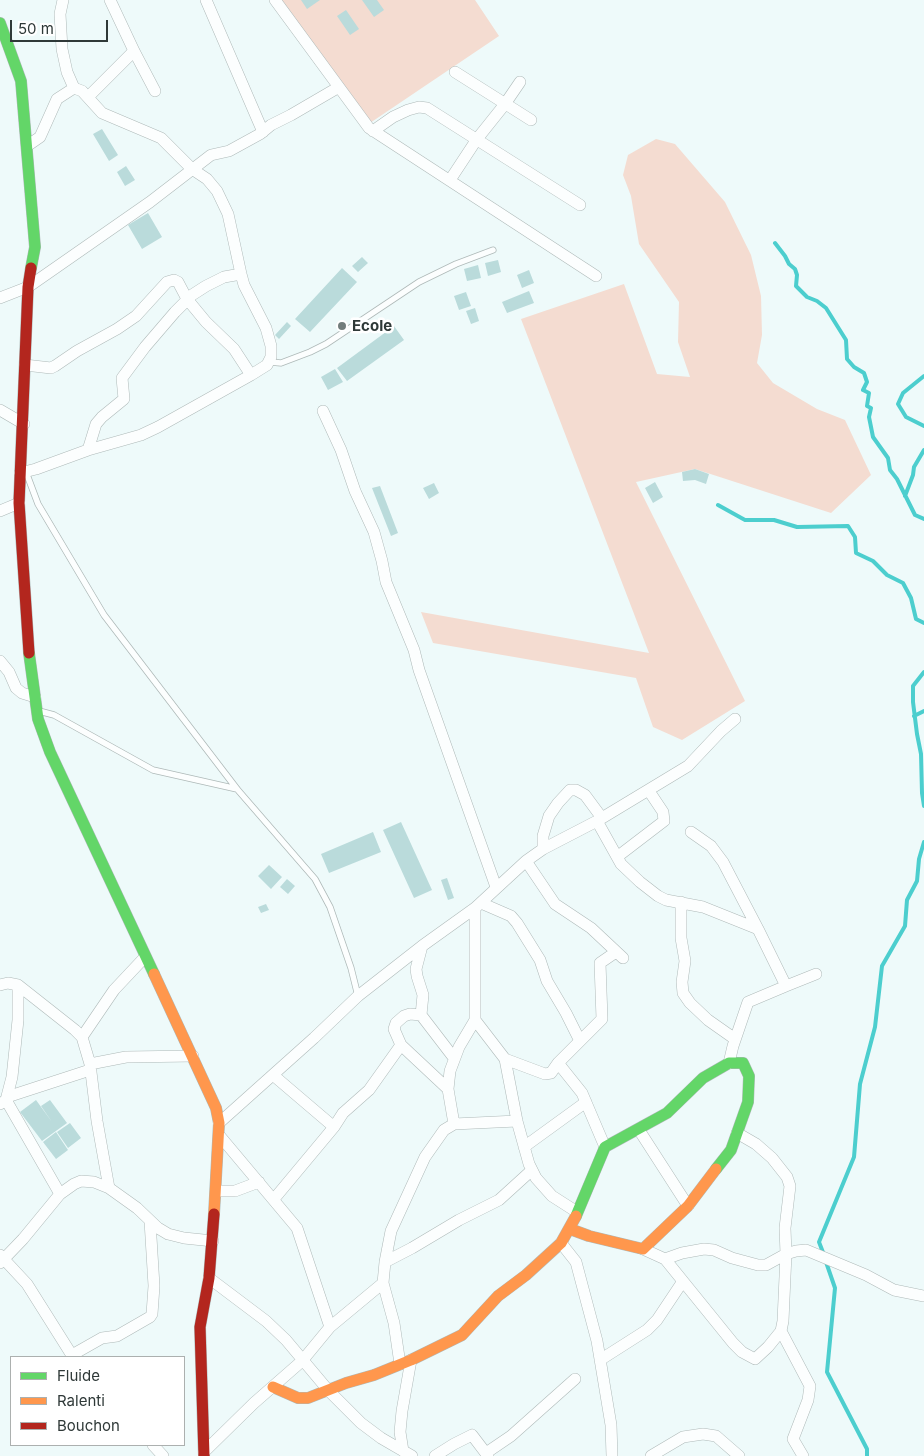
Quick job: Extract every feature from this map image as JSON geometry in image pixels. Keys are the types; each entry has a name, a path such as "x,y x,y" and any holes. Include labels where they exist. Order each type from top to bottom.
{"street":[{"path":"23,472 36,470 88,450 141,435 251,375 270,362 271,357 271,346 266,328 247,291 241,274 230,221 222,201 207,179 192,169 162,138 102,113 82,91 74,88 67,72 62,49 60,14 63,0"},
{"path":"110,0 155,92"},
{"path":"206,0 263,132"},
{"path":"275,0 372,131 596,276"},
{"path":"0,23 20,81 28,146 35,253 28,288 23,472 19,503 30,670 38,719 50,752 193,1056 216,1108 219,1122 213,1241 209,1278 200,1327 204,1454"},
{"path":"88,97 134,51"},
{"path":"455,72 532,120"},
{"path":"450,180 477,139 506,104 520,82"},
{"path":"0,298 28,288 150,202 210,155 229,151 339,87"},
{"path":"28,146 40,137 57,100 74,88"},
{"path":"372,131 398,115 415,108 424,107 580,205"},
{"path":"88,450 95,427 99,421 124,399 122,382 125,374 159,331 187,299 198,291 216,280 241,274"},
{"path":"25,365 51,368 55,366 136,316 171,280 178,282 187,299 206,322 228,342 251,375"},
{"path":"0,403 0,411 24,424"},
{"path":"323,412 341,450 358,497 374,532 386,582 414,650 419,670 496,887"},
{"path":"0,511 19,503"},
{"path":"0,660 9,672 16,688 22,693 35,697"},
{"path":"219,1122 358,996 422,946 478,906 496,887 526,861 543,849 600,820 688,766 721,731 735,720"},
{"path":"543,849 543,836 550,816 558,803 570,790 576,790 585,795 600,820 621,864 658,896 666,900 703,907 758,929"},
{"path":"617,857 664,821 663,812 649,790"},
{"path":"691,832 711,846 723,862 786,986"},
{"path":"505,1059 545,1074 551,1073 558,1063 602,1019 600,963 620,955 591,928 555,904 526,861"},
{"path":"681,902 681,938 685,961 682,982 683,993 690,1003 708,1020 735,1039"},
{"path":"454,1124 448,1089 454,1058 475,1020 478,906"},
{"path":"478,906 510,916 517,923 540,960 547,981 564,1007 580,1041"},
{"path":"422,946 416,969 423,995 421,1015 454,1058"},
{"path":"82,1037 114,990 146,957"},
{"path":"729,1063 748,1002 816,974"},
{"path":"0,985 8,982 18,985 82,1037 90,1067 109,1188"},
{"path":"4,1096 12,1077 18,1020 18,985"},
{"path":"421,1015 410,1014 404,1016 396,1023 394,1029 401,1045 448,1089"},
{"path":"475,1020 505,1059 517,1121 524,1147 536,1178 552,1196 577,1212"},
{"path":"274,1199 334,1127 343,1113 369,1090 401,1045"},
{"path":"4,1096 126,1057 193,1056"},
{"path":"272,1387 302,1399 374,1375 462,1335 498,1296 535,1267 561,1242 570,1229 605,1146 639,1130 667,1112 684,1099 703,1078 729,1063 743,1062 750,1076 748,1102 731,1150 688,1206 643,1249"},
{"path":"558,1063 582,1093 605,1146"},
{"path":"273,1075 334,1127"},
{"path":"4,1096 60,1194"},
{"path":"524,1147 586,1102"},
{"path":"407,1454 400,1432 406,1362 395,1330 383,1283 391,1231 425,1157 444,1130 454,1124 517,1121"},
{"path":"639,1130 688,1206"},
{"path":"570,1229 589,1236 643,1249 665,1259 733,1343 752,1359 757,1359 781,1331 783,1321 786,1254 785,1228 789,1181 772,1158 756,1144 737,1133"},
{"path":"219,1135 297,1228 330,1327"},
{"path":"385,1262 459,1220 499,1200 532,1170"},
{"path":"150,1221 154,1286 152,1314 118,1336 102,1338 72,1356 27,1284 1,1259 60,1194 81,1181 94,1182 109,1188 168,1234 213,1241"},
{"path":"216,1191 235,1191 259,1182"},
{"path":"561,1242 576,1262 600,1360 611,1425 612,1456"},
{"path":"665,1259 689,1251 704,1249 714,1250 740,1260 766,1265 786,1254 806,1250 866,1275 894,1290 924,1296"},
{"path":"209,1278 266,1321 286,1340 328,1390 361,1423 407,1454"},
{"path":"600,1360 647,1330 657,1320 683,1281"},
{"path":"204,1454 254,1403 302,1361 330,1327 383,1283"},
{"path":"781,1331 810,1386 808,1400 793,1439 803,1456"},
{"path":"435,1456 469,1435 474,1437 487,1454 511,1436 576,1379"},
{"path":"651,1456 679,1439 703,1434 716,1436 739,1456"},
{"path":"154,1446 163,1456"}],"lane":[{"path":"270,362 281,363 326,344 419,282 456,264 493,250"},
{"path":"23,472 38,504 104,615 237,789 315,879 330,907 351,968 358,996"},
{"path":"37,710 54,715 153,770 237,789"}],"shaded area":[{"path":"280,0 475,0 499,36 370,123"},
{"path":"656,139 675,144 725,202 751,255 761,296 762,335 757,363 773,383 817,409 845,420 871,475 831,513 695,469 636,482 745,701 682,740 653,727 636,678 433,643 421,612 649,653 521,319 624,284 657,374 690,377 678,342 679,302 639,244 631,196 623,175 628,155"}],"building":[{"path":"301,0 320,0 307,9"},
{"path":"362,0 377,0 384,10 374,17"},
{"path":"346,10 359,29 350,35 337,16"},
{"path":"102,129 118,155 109,161 93,134"},
{"path":"126,166 135,180 125,186 117,172"},
{"path":"148,213 162,237 142,249 128,225"},
{"path":"362,257 368,263 358,272 352,266"},
{"path":"498,260 501,272 488,276 485,263"},
{"path":"478,265 481,278 467,281 464,269"},
{"path":"342,268 357,282 310,332 295,319"},
{"path":"529,270 534,283 522,288 517,275"},
{"path":"529,291 534,303 507,313 502,302"},
{"path":"466,292 471,306 459,310 454,296"},
{"path":"475,308 479,321 471,324 466,311"},
{"path":"287,322 291,326 279,339 275,335"},
{"path":"394,326 404,340 347,381 337,368"},
{"path":"335,369 343,382 328,390 321,377"},
{"path":"695,469 709,474 706,484 695,480 683,481 682,472"},
{"path":"655,482 663,497 653,503 645,488"},
{"path":"434,483 439,493 429,499 423,488"},
{"path":"380,486 398,533 391,536 372,488"},
{"path":"401,822 432,890 414,898 383,830"},
{"path":"373,832 381,852 329,873 321,854"},
{"path":"269,865 282,877 271,889 258,876"},
{"path":"447,878 454,898 448,900 441,880"},
{"path":"287,879 295,886 288,894 280,887"},
{"path":"266,904 269,910 261,913 258,907"},
{"path":"36,1100 52,1122 41,1106 50,1100 67,1123 42,1141 20,1112"},
{"path":"70,1123 81,1138 68,1148 57,1132"},
{"path":"56,1132 68,1150 56,1159 43,1142"}],"waterway":[{"path":"775,243 789,264 795,269 797,275 796,286 807,297 817,301 826,308 846,340 847,359 854,367 864,373 867,382 863,390 869,393 867,406 871,408 869,417 873,437 888,458 890,470 897,479 915,515 924,519"},
{"path":"924,376 903,393 898,404 906,417 924,426"},
{"path":"905,496 914,467 924,450"},
{"path":"718,505 745,520 774,520 797,527 848,526 855,537 856,553 873,561 887,575 903,583 911,598 916,619 924,623"},
{"path":"924,672 913,686 913,702 921,754 924,806"},
{"path":"914,716 924,711"},
{"path":"824,1255 819,1242 854,1157 860,1084 875,1027 882,966 905,926 907,900 917,881 919,859 924,842"},
{"path":"826,1262 835,1288 827,1372 867,1449 867,1456"}],"traffic: fast":[{"path":"0,23 21,81 35,247 31,268"},
{"path":"29,653 38,719 50,752 154,974"},
{"path":"576,1216 605,1147 667,1113 703,1078 729,1063 743,1063 749,1076 748,1102 731,1150 716,1169"}],"traffic: slow":[{"path":"154,974 216,1108 219,1123 214,1214"},
{"path":"570,1229 589,1236 643,1249 688,1206 716,1169"},
{"path":"273,1387 298,1398 308,1398 411,1360 462,1335 498,1296 526,1275 561,1243 576,1216"}],"traffic: jam":[{"path":"29,653 19,503 28,287 31,268"},
{"path":"204,1456 200,1327 209,1278 214,1214"}],"place":[{"name":"Ecole","path":"342,326"}]}
